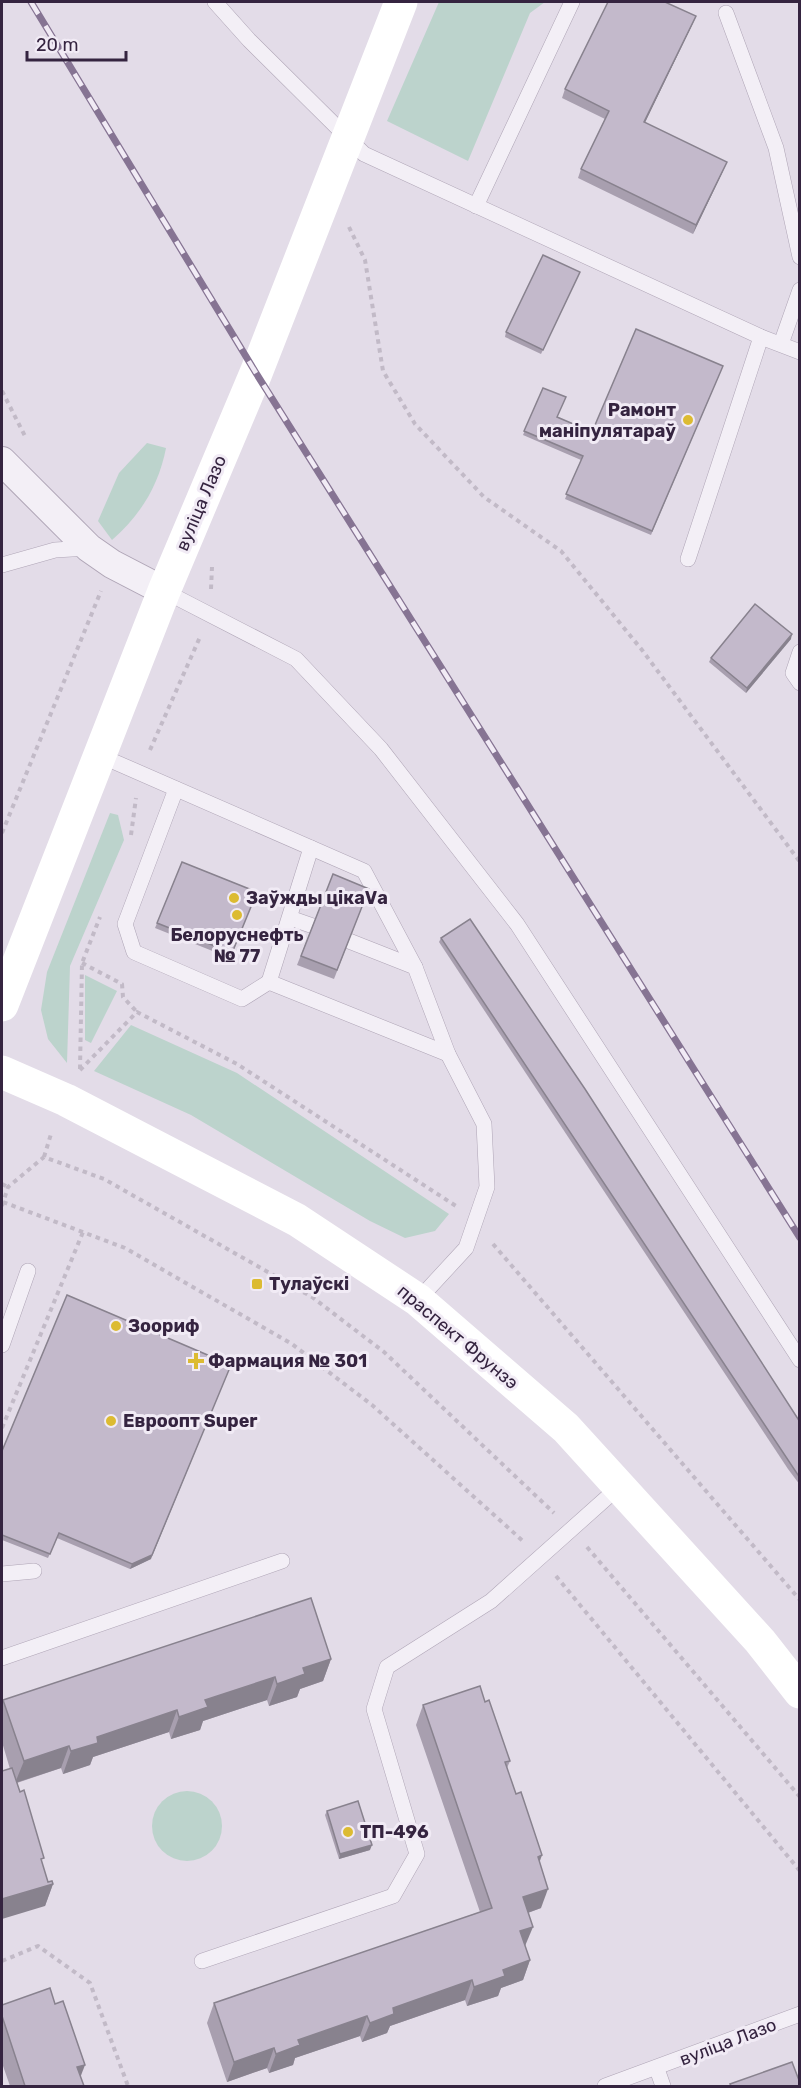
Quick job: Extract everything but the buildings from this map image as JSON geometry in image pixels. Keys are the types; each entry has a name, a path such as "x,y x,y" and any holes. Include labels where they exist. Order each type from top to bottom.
{"main road":[{"name":"вуліца Лазо","path":"2,1005 164,591 256,373 401,2"},
{"name":"праспект Фрунзэ","path":"2,1072 66,1100 297,1220 418,1300 566,1428 621,1485 760,1641 800,1692"}],"street":[{"path":"2,461 89,548 112,564 164,591"}],"lane":[{"path":"215,2 249,40 364,154 761,337 800,352"},
{"path":"476,206 572,2"},
{"path":"726,13 776,148 800,257"},
{"path":"781,344 800,290"},
{"path":"688,559 761,337"},
{"path":"2,565 55,550 89,548"},
{"path":"164,591 296,658 381,749 517,924 800,1360"},
{"path":"800,652 793,673 800,683"},
{"path":"101,756 364,871 415,967 448,1054 484,1124 486,1187 466,1248 418,1300"},
{"path":"176,789 125,924 134,952 242,999 269,982 312,848"},
{"path":"290,918 313,926"},
{"path":"349,941 415,967"},
{"path":"269,982 448,1054"},
{"path":"2,1345 28,1271"},
{"path":"202,1961 393,1896 417,1854 374,1709 387,1667 491,1600 621,1485"},
{"path":"2,1658 282,1561"},
{"path":"2,1574 34,1571"},
{"name":"вуліца Лазо","path":"605,2086 657,2069 800,2014"},
{"name":"вуліца Лазо","path":"657,2069 663,2086"}],"path":[{"path":"345,221 365,260 383,371 415,424 484,496 561,551 642,650 800,862"},
{"path":"2,833 112,564"},
{"path":"82,963 122,984 123,997 137,1012"},
{"path":"51,1134 44,1157 8,1187 2,1204 83,1232 135,1254 292,1344 372,1405 540,1556 800,1871"},
{"path":"44,1157 104,1179 312,1298 384,1352 572,1529 800,1797"},
{"path":"2,1184 8,1187"},
{"path":"2,1428 83,1232"},
{"path":"2,1961 38,1946 90,1983 128,2086"}],"green space":[{"path":"439,2 545,2 530,13 468,161 387,121"},
{"path":"147,443 166,448 159,475 140,510 112,540 98,521 119,473"},
{"path":"110,813 118,815 124,840 70,966 67,1063 48,1039 41,1010 47,972"},
{"path":"85,975 117,991 91,1043 85,1040"},
{"path":"131,1025 237,1073 449,1214 435,1231 405,1238 370,1221 191,1115 94,1071"},
{"path":"187,1791 200,1794 212,1801 219,1813 222,1826 219,1839 212,1851 200,1858 187,1861 174,1858 162,1851 155,1839 152,1826 155,1813 162,1801 174,1794"}],"railway":[{"path":"31,2 256,373 800,1238"}],"place":[{"name":"Рамонт маніпулятараў","path":"688,420"},
{"name":"Заўжды цікаVа","path":"234,898"},
{"name":"Белоруснефть № 77","path":"237,915"},
{"name":"Тулаўскі","path":"257,1284"},
{"name":"Зоориф","path":"116,1326"},
{"name":"Фармация № 301","path":"196,1361"},
{"name":"Евроопт Super","path":"111,1421"},
{"name":"ТП-496","path":"348,1832"}]}
